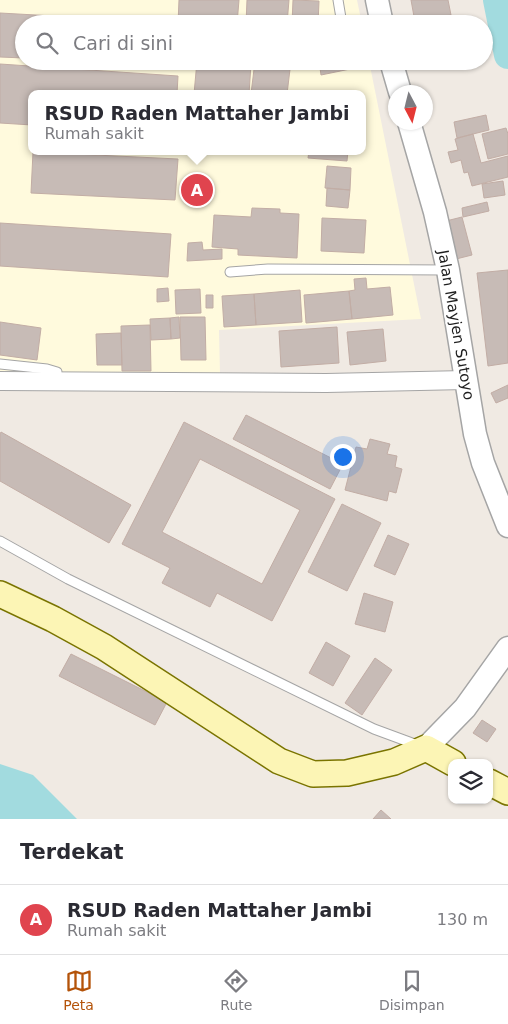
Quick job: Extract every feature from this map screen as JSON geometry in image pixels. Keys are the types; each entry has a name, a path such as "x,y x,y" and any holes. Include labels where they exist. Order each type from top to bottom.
{"main road":[{"path":"0,594 53,618 104,647 279,761 313,774 346,773 394,762 426,748 448,760"},
{"path":"493,784 508,792"}],"street":[{"path":"377,0 380,15"},
{"path":"394,70 398,85"},
{"name":"Jalan Mayjen Sutoyo","path":"411,130 435,212 448,270 475,434 483,463 508,526"},
{"path":"0,381 326,383 466,380"},
{"path":"426,748 465,708 508,648"}],"lane":[{"path":"338,0 340,15"},
{"path":"230,272 268,269 448,270"},
{"path":"0,364 47,369 57,372 57,382"},
{"path":"0,541 68,579 374,729 426,748"}],"shaded area":[{"path":"0,0 357,0 360,15 15,15 15,70 371,70 421,319 219,330 220,374 0,377"}],"water":[{"path":"0,764 33,775 77,819 0,819"}],"building":[{"path":"179,0 239,0 238,15 178,15"},
{"path":"247,0 289,0 288,15 246,15"},
{"path":"293,0 319,1 318,15 292,15"},
{"path":"411,0 448,0 451,15 414,15"},
{"path":"0,13 36,15 15,15 15,58 0,57"},
{"path":"0,64 15,65 15,70 89,70 178,76 177,90 28,90 28,125 0,123"},
{"path":"196,70 251,70 249,90 194,90"},
{"path":"254,70 290,70 287,90 251,90"},
{"path":"320,70 345,70 321,75"},
{"path":"486,115 489,130 457,138 454,122"},
{"path":"506,128 508,134 508,154 488,159 482,134"},
{"path":"473,134 481,163 508,156 508,177 472,186 468,172 464,173 461,160 451,163 448,152 458,150 455,139"},
{"path":"33,155 95,155 178,159 175,200 31,193"},
{"path":"308,155 348,155 347,161 308,158"},
{"path":"327,166 351,168 350,190 325,188"},
{"path":"503,181 505,195 484,198 482,184"},
{"path":"327,188 350,190 348,208 326,206"},
{"path":"487,202 489,211 463,217 462,208"},
{"path":"252,208 280,209 280,213 299,214 297,258 238,255 238,249 212,247 214,215 251,217"},
{"path":"462,217 472,255 456,259 446,221"},
{"path":"322,218 366,220 364,253 321,251"},
{"path":"0,223 171,234 168,277 0,266"},
{"path":"202,242 203,250 222,249 222,259 187,261 188,243"},
{"path":"508,270 508,363 488,366 477,273"},
{"path":"366,278 367,289 390,287 393,315 352,319 349,291 355,290 354,279"},
{"path":"168,288 169,301 157,302 157,289"},
{"path":"200,289 201,313 176,314 175,290"},
{"path":"300,290 302,322 256,325 254,294"},
{"path":"349,291 352,319 306,323 304,295"},
{"path":"254,294 256,325 224,327 222,296"},
{"path":"206,295 213,295 213,308 206,308"},
{"path":"179,317 180,338 171,339 170,318"},
{"path":"180,317 205,317 206,360 181,360"},
{"path":"170,318 171,339 151,340 150,319"},
{"path":"0,322 41,328 37,360 0,355"},
{"path":"150,325 151,371 122,371 121,326"},
{"path":"337,327 339,363 281,367 279,331"},
{"path":"383,329 386,361 350,365 347,332"},
{"path":"121,333 122,365 97,365 96,334"},
{"path":"508,385 508,398 496,403 491,393"},
{"path":"246,415 343,464 330,489 233,439"},
{"path":"184,422 335,499 272,621 217,593 210,607 162,583 170,568 122,544","holes":["200,459 300,510 262,584 162,532"]},
{"path":"1,432 131,505 109,543 0,481"},
{"path":"370,439 390,444 387,454 397,456 395,467 402,469 396,493 389,491 387,501 345,490 356,447 367,449"},
{"path":"342,504 381,523 347,591 308,572"},
{"path":"388,535 409,544 395,575 374,566"},
{"path":"364,593 393,602 385,632 355,624"},
{"path":"326,642 350,656 333,686 309,673"},
{"path":"71,654 167,702 155,725 59,676"},
{"path":"375,658 392,670 362,715 345,703"},
{"path":"482,720 496,729 487,742 473,733"},
{"path":"381,810 391,819 373,819"}],"waterway":[{"path":"497,0 508,55"}],"place":[{"name":"RSUD Raden Mattaher Jambi","path":"197,190"}]}
